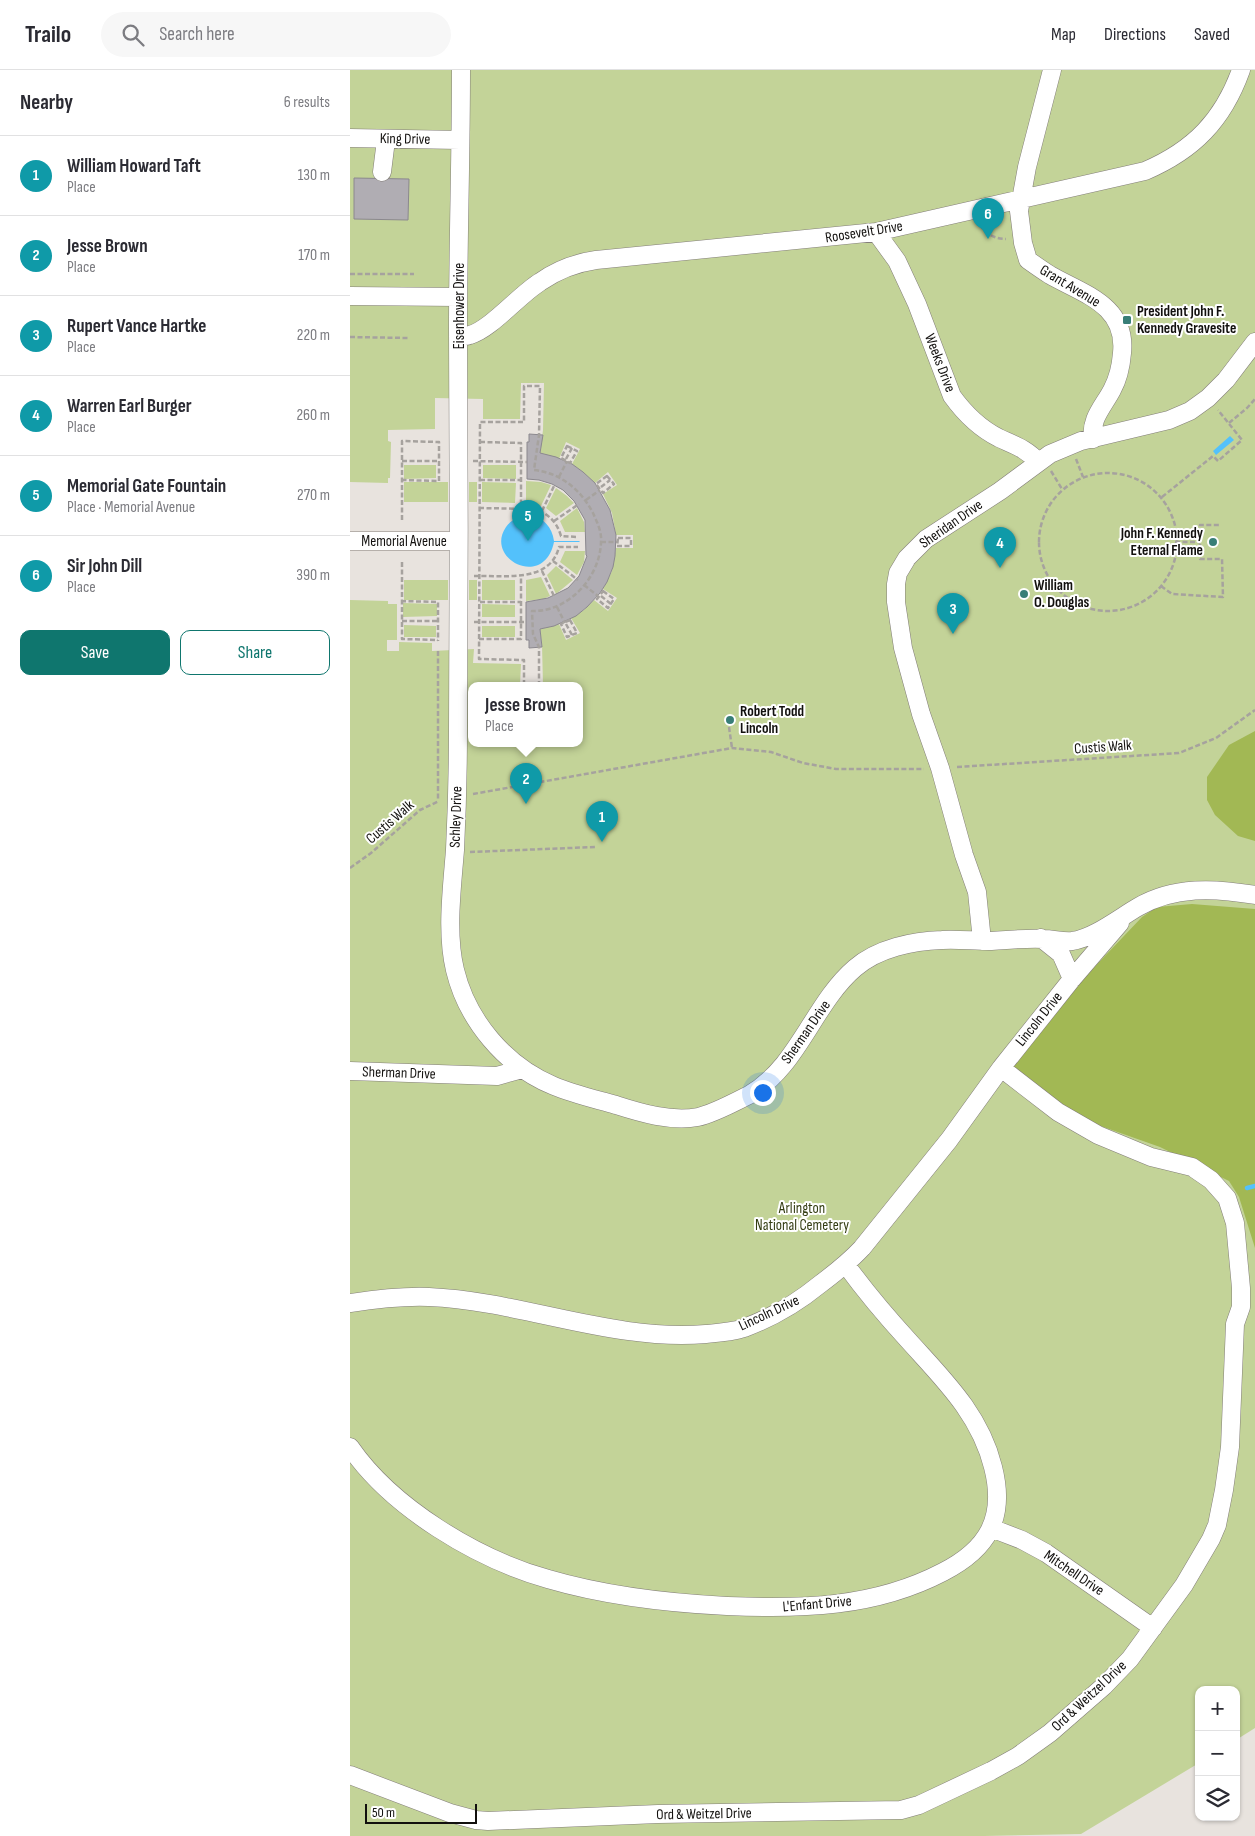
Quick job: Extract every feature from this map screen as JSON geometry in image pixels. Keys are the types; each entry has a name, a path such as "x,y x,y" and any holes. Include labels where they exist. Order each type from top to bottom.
{"street":[{"name":"Eisenhower Drive","path":"458,541 460,415 458,297 461,70"},
{"name":"Grant Avenue","path":"1052,70 1027,167 1019,211 1022,236 1028,260 1049,274 1095,298 1112,314 1121,329 1123,346 1120,368 1112,390 1092,425 1093,439"},
{"name":"Roosevelt Drive","path":"458,336 468,336 483,330 538,283 556,272 575,264 613,258 876,232 1145,171 1179,155 1208,129 1228,101 1240,70"},
{"name":"King Drive","path":"350,138 460,140"},
{"path":"382,172 386,140"},
{"name":"Weeks Drive","path":"876,232 897,261 917,304 952,396 962,410 980,426 998,438 1023,448 1043,464"},
{"path":"350,296 458,297"},
{"name":"Sheridan Drive","path":"982,941 977,892 933,768 903,648 896,602 898,575 907,558 926,539 952,520 1043,464 1050,454 1071,445 1169,420 1190,412 1226,380 1255,342"},
{"name":"Memorial Avenue","path":"350,541 458,541"},
{"name":"Schley Drive","path":"458,541 457,796 451,909 454,967 468,1006 488,1038 522,1069"},
{"name":"Sherman Drive","path":"350,1071 497,1076 522,1069 553,1086 624,1108 663,1117 698,1116 741,1099 764,1085 781,1068 833,993 856,966 886,950 945,939 982,941 1041,938 1073,941 1091,934 1140,906 1178,892 1213,889 1255,895"},
{"name":"Lincoln Drive","path":"350,1303 394,1297 429,1297 524,1310 642,1333 693,1335 743,1328 766,1318 798,1302 846,1265 862,1248 949,1140 1001,1068 1072,978 1125,916"},
{"name":"Lincoln Drive","path":"1041,938 1061,954 1072,978"},
{"name":"Ord & Weitzel Drive","path":"350,1775 441,1810 476,1820 901,1810 919,1805 1018,1756 1050,1733 1104,1686 1130,1659 1184,1585 1202,1557 1217,1525 1230,1448 1235,1324 1248,1288 1234,1216 1228,1198 1210,1180 1192,1167 1151,1157 1098,1135 1058,1112 1001,1068"},
{"name":"L'Enfant Drive","path":"350,1447 376,1480 417,1515 475,1549 513,1567 548,1579 622,1595 670,1602 782,1608 851,1602 925,1582 950,1569 971,1555 981,1545 991,1528 996,1507 997,1487 993,1468 988,1449 977,1425 954,1390 872,1301 846,1265"},
{"name":"Mitchell Drive","path":"991,1528 1022,1540 1046,1553 1153,1628"}],"path":[{"path":"977,221 985,232 996,237 1004,239 1022,236"},
{"path":"350,274 414,274"},
{"path":"350,337 408,338"},
{"path":"524,682 524,660 479,659 480,422 524,422 524,386 540,386 539,435 534,470 559,477 572,485 586,500 598,524 601,542 595,565 584,585 573,598 545,611 532,611 533,634 539,647 539,682"},
{"path":"1229,422 1255,399"},
{"path":"1162,497 1213,456 1218,461 1242,440 1216,407"},
{"path":"402,480 439,480 439,442 402,441 402,461 402,480 402,520"},
{"path":"480,442 521,443 521,508"},
{"path":"559,477 572,448"},
{"path":"402,461 439,461"},
{"path":"470,461 527,462"},
{"path":"1077,461 1083,477"},
{"path":"1043,464 1062,489"},
{"path":"1103,473 1122,474 1143,482 1162,497 1171,510 1174,520 1176,554 1174,566 1155,594 1125,610 1097,612 1071,601 1059,591 1043,568 1038,542 1044,516 1062,489 1083,477 1103,473"},
{"path":"607,476 614,484 602,493 600,488 596,484 607,476"},
{"path":"480,480 521,480"},
{"path":"586,500 610,480"},
{"path":"542,512 554,486"},
{"path":"554,521 578,504"},
{"path":"470,508 521,508 542,512 554,521 561,536 578,536"},
{"path":"1161,586 1172,594 1223,597 1222,559 1200,559 1200,525 1220,525"},
{"path":"618,538 631,538 631,546 617,546 617,542 618,538"},
{"path":"601,542 617,542"},
{"path":"1175,542 1200,542"},
{"path":"471,576 521,575 542,571 553,561 558,547 578,547"},
{"path":"553,561 578,580"},
{"path":"401,601 438,602 438,641 402,639 401,601 402,562"},
{"path":"542,571 554,596"},
{"path":"479,639 521,639 521,575"},
{"path":"584,585 611,604 614,599 603,591 600,596"},
{"path":"479,602 521,602"},
{"path":"557,606 572,635"},
{"path":"402,621 438,621"},
{"path":"571,621 577,633 567,638 561,624 565,623 571,621"},
{"path":"470,622 526,622"},
{"path":"438,651 438,801"},
{"name":"Custis Walk","path":"467,796 732,748 771,752 803,763 836,769 933,768 1179,753 1216,738 1255,710"},
{"path":"729,727 732,748"},
{"name":"Custis Walk","path":"350,868 372,853 420,810 448,798"},
{"path":"476,852 596,847"}],"green space":[{"name":"Arlington National Cemetery","path":"350,70 1255,70 1255,1728 1240,1737 1240,1686 1195,1686 1195,1765 1081,1834 984,1836 350,1836 350,600 388,601 388,604 397,604 397,640 387,640 387,651 399,651 399,642 432,643 432,651 474,649 473,663 521,664 520,682 468,682 468,747 583,747 583,682 543,682 540,629 559,624 566,640 580,633 571,618 584,610 594,600 608,611 617,598 603,589 612,571 616,548 633,548 633,535 616,535 612,513 603,494 617,485 608,472 595,483 572,464 580,449 566,442 559,459 540,453 543,430 544,383 521,383 520,419 483,419 483,399 435,398 435,429 388,430 388,441 391,442 390,478 388,478 388,483 350,482"},
{"path":"404,465 436,465 436,478 404,479"},
{"path":"483,465 516,465 516,479 483,478"},
{"path":"526,481 551,485 541,506 526,504"},
{"path":"404,482 448,482 448,502 404,502"},
{"path":"469,482 477,482 477,502 469,502"},
{"path":"482,482 516,483 515,503 482,502"},
{"path":"556,488 574,503 556,516 546,508"},
{"path":"577,508 584,522 585,532 565,532 560,521"},
{"path":"565,551 585,551 584,562 577,575 560,562"},
{"path":"556,566 573,580 556,594 547,575"},
{"path":"541,577 550,596 543,599 526,601 526,580"},
{"path":"404,580 448,580 448,600 404,600"},
{"path":"469,580 477,580 477,600 469,600"},
{"path":"482,580 515,580 515,600 482,600"},
{"path":"403,603 437,604 437,616 403,617"},
{"path":"482,604 515,605 515,617 482,617"},
{"path":"404,625 436,626 436,637 404,637"},
{"path":"482,626 515,626 515,637 482,637"},
{"path":"1255,731 1255,841 1238,836 1215,815 1207,800 1207,777 1229,745"},
{"path":"1192,904 1255,909 1255,1248 1239,1197 1229,1181 1160,1147 1095,1124 1052,1098 1007,1065 1065,998 1142,917 1157,907"}],"water":[{"path":"1230,436 1234,440 1216,455 1213,451"},
{"path":"530,515 539,518 546,524 551,531 554,541 580,542 554,542 548,556 539,564 529,567 518,564 509,558 503,550 501,539 506,527 511,522 516,518"}],"building":[{"path":"354,178 409,179 408,220 354,219"},
{"path":"529,434 543,435 540,453 572,464 595,483 610,510 616,535 613,567 600,593 576,616 554,626 540,629 542,647 529,648 529,640 526,640 526,602 548,598 568,588 579,576 587,556 585,520 574,501 563,490 552,484 527,479 527,442 529,442"}],"waterway":[{"path":"1247,1188 1255,1186"}],"place":[{"name":"Sir John Dill","path":"988,239"},
{"name":"President John F. Kennedy Gravesite","path":"1127,320"},
{"name":"Memorial Gate Fountain","path":"528,541"},
{"name":"John F. Kennedy Eternal Flame","path":"1213,542"},
{"name":"Warren Earl Burger","path":"1000,568"},
{"name":"William O. Douglas","path":"1024,594"},
{"name":"Rupert Vance Hartke","path":"953,634"},
{"name":"Robert Todd Lincoln","path":"730,720"},
{"name":"Jesse Brown","path":"526,804"},
{"name":"William Howard Taft","path":"602,842"}]}
